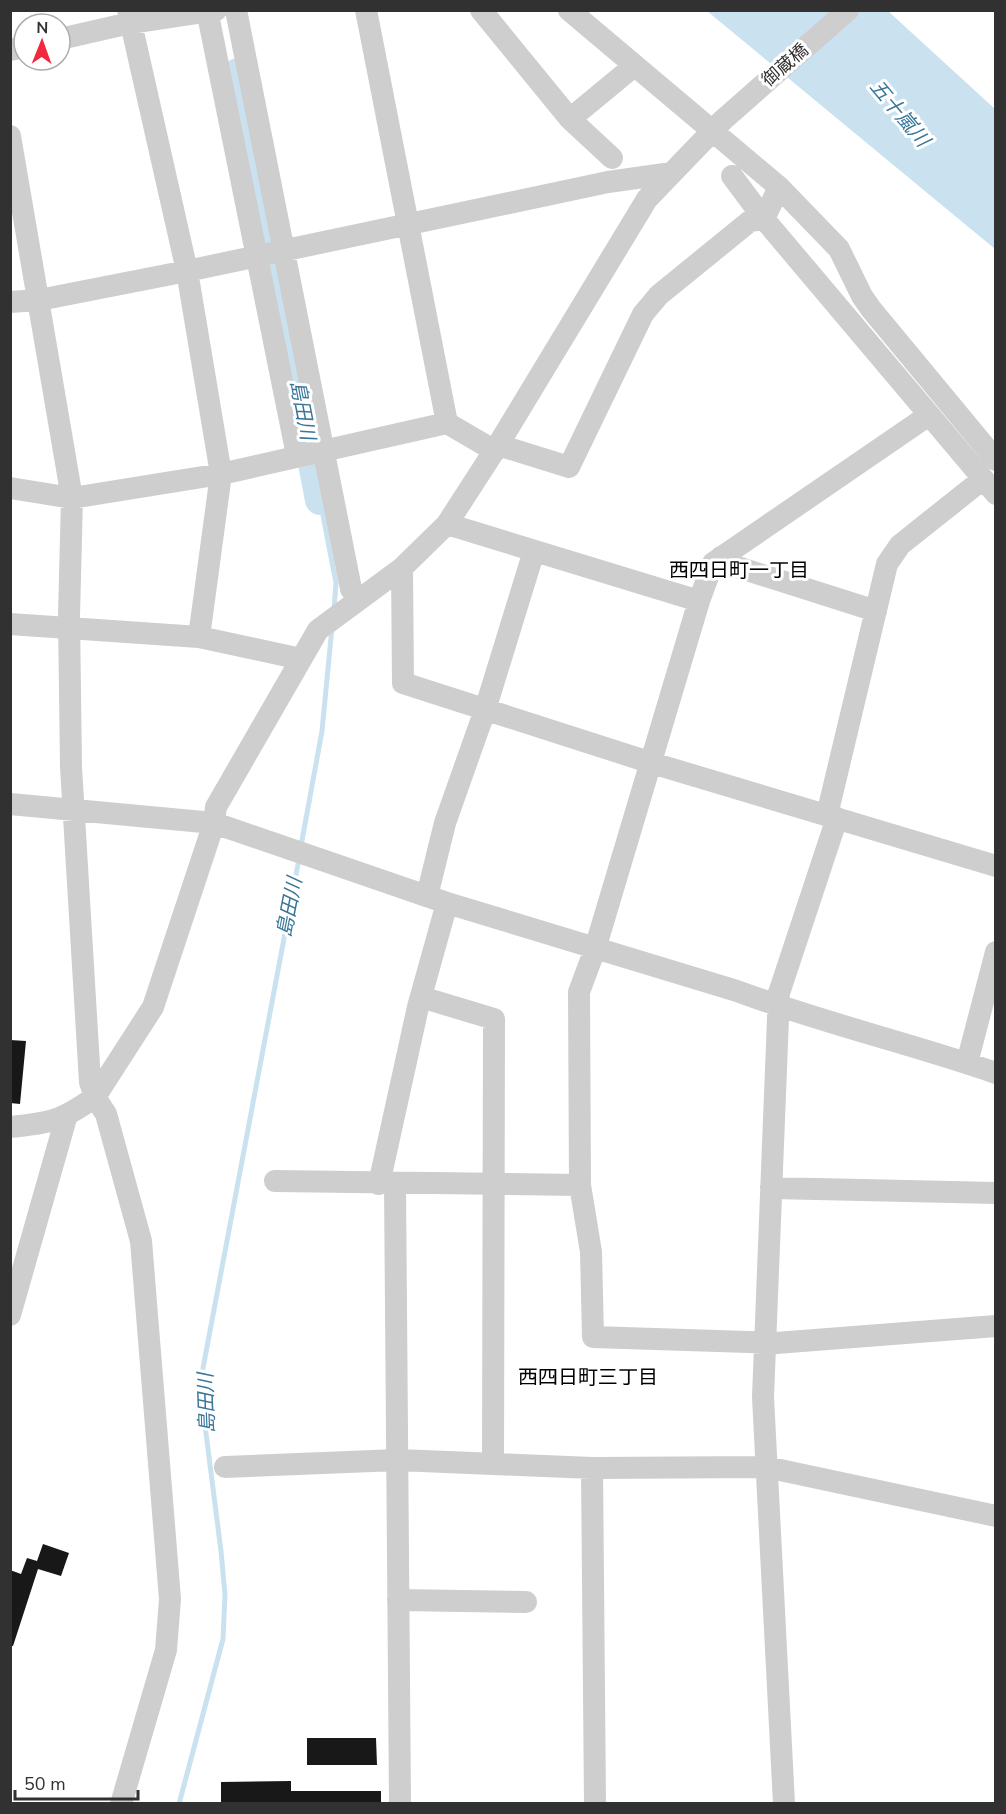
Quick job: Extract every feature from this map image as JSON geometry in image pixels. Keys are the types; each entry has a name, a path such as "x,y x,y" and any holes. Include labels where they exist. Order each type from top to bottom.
{"street":[{"path":"236,10 297,455"},
{"path":"366,10 447,423"},
{"path":"481,10 570,119 612,158"},
{"path":"569,10 634,66 717,125 839,249 862,296 871,309 996,460"},
{"name":"御蔵橋","path":"95,1097 153,1007 214,823 216,807 318,630 402,568 447,524 496,448 647,199 717,125 848,10"},
{"path":"72,35 129,17 210,11 270,254 323,449 351,589 361,598"},
{"path":"129,17 187,271 221,474 199,637"},
{"path":"570,119 634,66"},
{"path":"10,136 72,498 70,630 73,810 90,1082 95,1097 106,1114 141,1241 170,1599 166,1650 121,1803"},
{"path":"10,302 39,300 270,254 608,182 672,173"},
{"path":"732,176 764,219 989,486 900,545 887,564 832,817 779,993 770,1260 764,1342 766,1467 784,1803"},
{"path":"764,219 779,187"},
{"path":"10,488 72,498 221,474 323,449 447,423 496,448 569,467 649,308 659,295 750,220 764,219"},
{"path":"929,415 713,563 699,601 595,950 579,992 580,1185 591,1252 593,1337 776,1343 996,1326"},
{"path":"447,524 699,601"},
{"path":"400,1803 398,1460 387,1184 437,900 445,823 485,711 534,551"},
{"path":"721,558 731,565 876,610"},
{"path":"402,568 403,683 652,763 996,866"},
{"path":"10,624 70,630 199,637 301,659"},
{"path":"10,804 214,823 437,900 595,950 738,991 779,1006 996,1073"},
{"path":"967,1064 996,952"},
{"path":"421,997 494,1019 493,1464"},
{"path":"10,1127 47,1124 66,1118 95,1097"},
{"path":"10,1315 66,1118"},
{"path":"275,1181 580,1185"},
{"path":"771,1188 996,1193"},
{"path":"225,1467 398,1460 592,1468 766,1467 996,1516"},
{"path":"592,1468 595,1803"},
{"path":"398,1600 526,1602"}],"water":[{"name":"五十嵐川","path":"707,11 888,11 995,109 995,249"}],"building":[{"path":"10,1040 26,1041 20,1104 10,1103"},
{"path":"43,1544 69,1553 61,1576 38,1569 13,1646 10,1646 10,1570 21,1574 27,1558 37,1561"},
{"path":"307,1738 376,1738 377,1765 307,1765"},
{"path":"291,1781 291,1791 381,1791 381,1803 221,1803 221,1782"}],"waterway":[{"name":"島田川","path":"238,73 320,500"},
{"name":"島田川","path":"320,500 336,583 334,609"},
{"name":"島田川","path":"301,846 322,731 332,627"},
{"name":"島田川","path":"179,1804 223,1639 225,1595 201,1394 203,1368 299,859"}],"district":[{"name":"西四日町一丁目","path":"739,570"},
{"name":"西四日町三丁目","path":"588,1377"}]}
